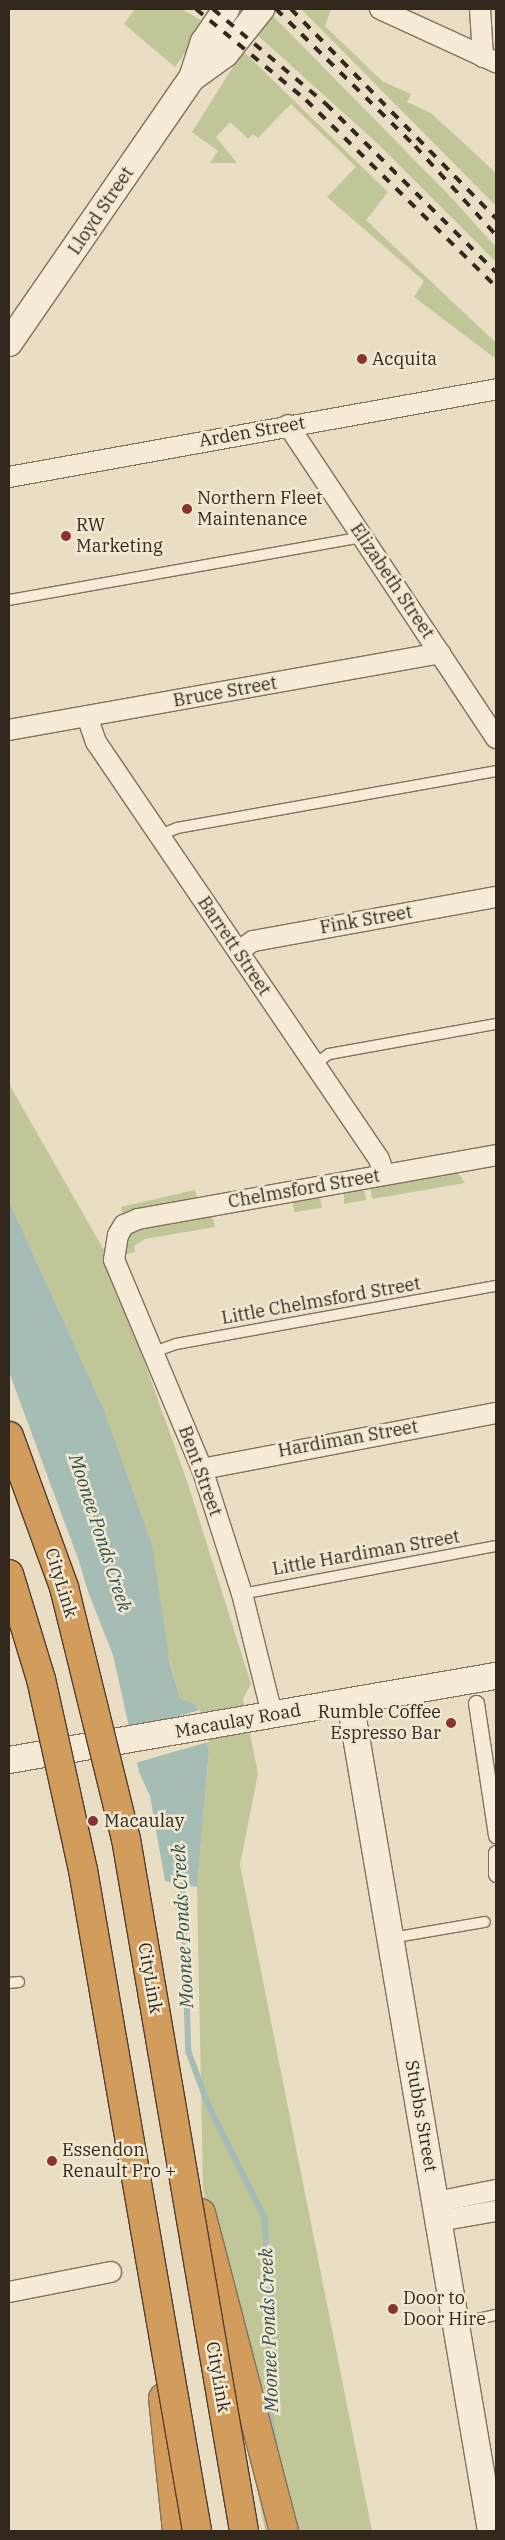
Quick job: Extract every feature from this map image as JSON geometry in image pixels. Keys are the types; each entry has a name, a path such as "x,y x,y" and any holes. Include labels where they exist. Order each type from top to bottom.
{"highway":[{"name":"CityLink","path":"9,1436 64,1587 126,1839 244,2531"},
{"path":"9,1574 41,1679 83,1870 197,2531"},
{"path":"169,2090 284,2531"},
{"path":"147,2247 177,2531"}],"street":[{"name":"Lloyd Street","path":"9,343 192,78 207,36 226,9"},
{"path":"192,78 244,9"},
{"name":"Lloyd Street","path":"192,78 225,54 261,9"},
{"path":"480,9 489,60"},
{"path":"383,10 489,60"},
{"name":"Arden Street","path":"9,477 288,425 496,389"},
{"name":"Elizabeth Street","path":"288,425 496,738"},
{"name":"Bruce Street","path":"9,730 440,653"},
{"name":"Barrett Street","path":"86,716 96,742 239,951 312,1066 379,1159 384,1174"},
{"name":"Fink Street","path":"239,951 253,941 496,897"},
{"name":"Chelmsford Street","path":"118,1235 124,1225 138,1219 384,1174 496,1156"},
{"name":"Bent Street","path":"118,1235 114,1260 202,1469 242,1594 272,1714"},
{"name":"Hardiman Street","path":"202,1469 496,1413"},
{"name":"Macaulay Road","path":"9,1760 496,1676"},
{"name":"Stubbs Street","path":"350,1701 491,2531"},
{"path":"476,1703 496,1835"},
{"path":"496,1853 496,1874"},
{"path":"437,2212 496,2190"},
{"path":"437,2212 496,2211"},
{"path":"9,2292 110,2272"}],"lane":[{"path":"9,600 361,537"},
{"path":"160,836 177,828 496,771"},
{"path":"312,1066 328,1054 496,1024"},
{"name":"Little Chelmsford Street","path":"154,1352 176,1344 496,1286"},
{"name":"Little Hardiman Street","path":"242,1594 496,1546"},
{"path":"391,1938 485,1922"},
{"path":"456,2324 496,2315"}],"green space":[{"path":"135,9 181,9 206,23 175,67 124,24"},
{"path":"301,9 331,9 325,26 382,81 411,94 407,102 431,113 496,173 496,206"},
{"path":"270,13 449,195 496,247 496,262 377,143 254,32"},
{"path":"243,51 388,192 366,220 496,343 496,359 414,297 424,281 327,197 356,167 291,104 258,138 253,134 248,139 230,122 216,137 237,163 210,163 218,151 192,132"},
{"path":"9,1084 105,1252 188,1484 251,1684 243,1699 258,1773 240,1865 372,2531 265,2531 203,2188 197,1887 209,1751 196,1705 180,1698 102,1405 9,1201"},
{"path":"455,1168 465,1183 372,1199 370,1184"},
{"path":"364,1189 366,1200 344,1204 344,1190"},
{"path":"195,1190 197,1199 123,1216 121,1207"},
{"path":"320,1196 322,1208 294,1212 292,1200"},
{"path":"211,1212 215,1227 145,1239 134,1246 135,1252 123,1255 130,1229"}],"water":[{"name":"Moonee Ponds Creek","path":"9,1201 102,1405 152,1545 170,1663 180,1698 196,1705 209,1751 197,1887 165,1881 150,1796 139,1772 113,1655 9,1392"}],"pier":[{"path":"9,1372 80,1564 95,1617 9,1398"},
{"path":"200,1710 209,1742 136,1763 127,1731"}],"waterway":[{"name":"Moonee Ponds Creek","path":"183,1884 189,2052 209,2106 265,2218 271,2312 270,2413 275,2445"}],"railway":[{"path":"196,9 306,100 496,287"},
{"path":"213,9 326,104 496,272"},
{"path":"276,9 415,146 496,235"},
{"path":"291,9 496,218"}],"place":[{"name":"Acquita","path":"362,359"},
{"name":"Northern Fleet Maintenance","path":"187,509"},
{"name":"RW Marketing","path":"66,536"},
{"name":"Rumble Coffee Espresso Bar","path":"451,1723"},
{"name":"Macaulay","path":"93,1821"},
{"name":"Essendon Renault Pro +","path":"52,2161"},
{"name":"Door to Door Hire","path":"393,2309"}]}
